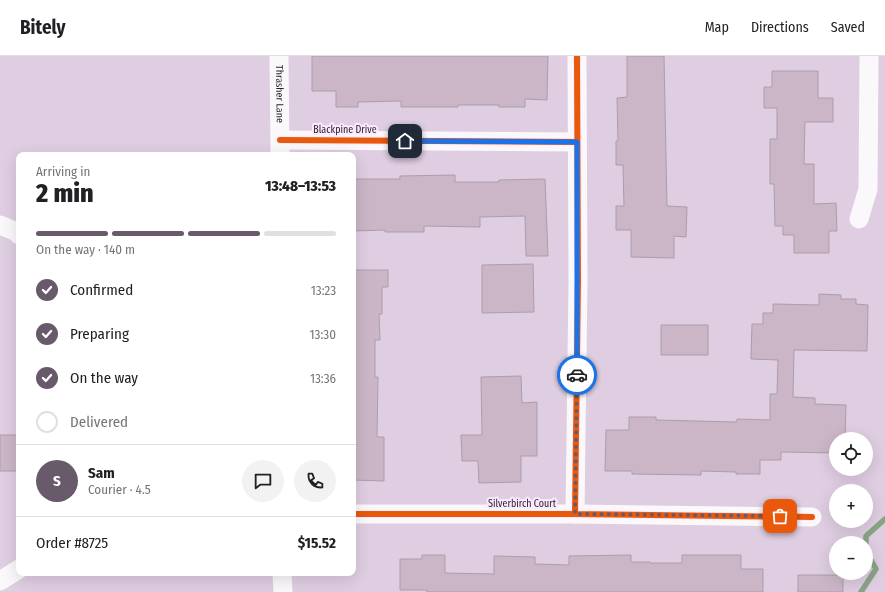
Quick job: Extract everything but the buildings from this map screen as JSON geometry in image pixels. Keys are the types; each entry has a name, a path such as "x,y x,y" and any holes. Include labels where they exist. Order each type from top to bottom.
{"street":[{"name":"Thrasher Lane","path":"279,56 280,148"},
{"path":"575,514 578,288 577,56"},
{"path":"859,219 868,189 869,56"},
{"name":"Blackpine Drive","path":"280,148 577,142"},
{"path":"0,225 16,232"},
{"name":"Silverbirch Court","path":"356,514 575,514 812,517"},
{"path":"0,581 16,571"},
{"path":"282,576 283,592"}],"waterway":[{"path":"866,536 885,519"},
{"path":"873,564 876,569 873,574"},
{"path":"861,592 869,580"}],"cycle path":[{"path":"575,514 578,281 577,56"},
{"path":"280,140 577,142"},
{"path":"356,514 575,514 812,517"}],"way so far":[{"path":"577,375 575,514 780,516"}],"route":[{"path":"405,141 577,142 577,375"}]}
